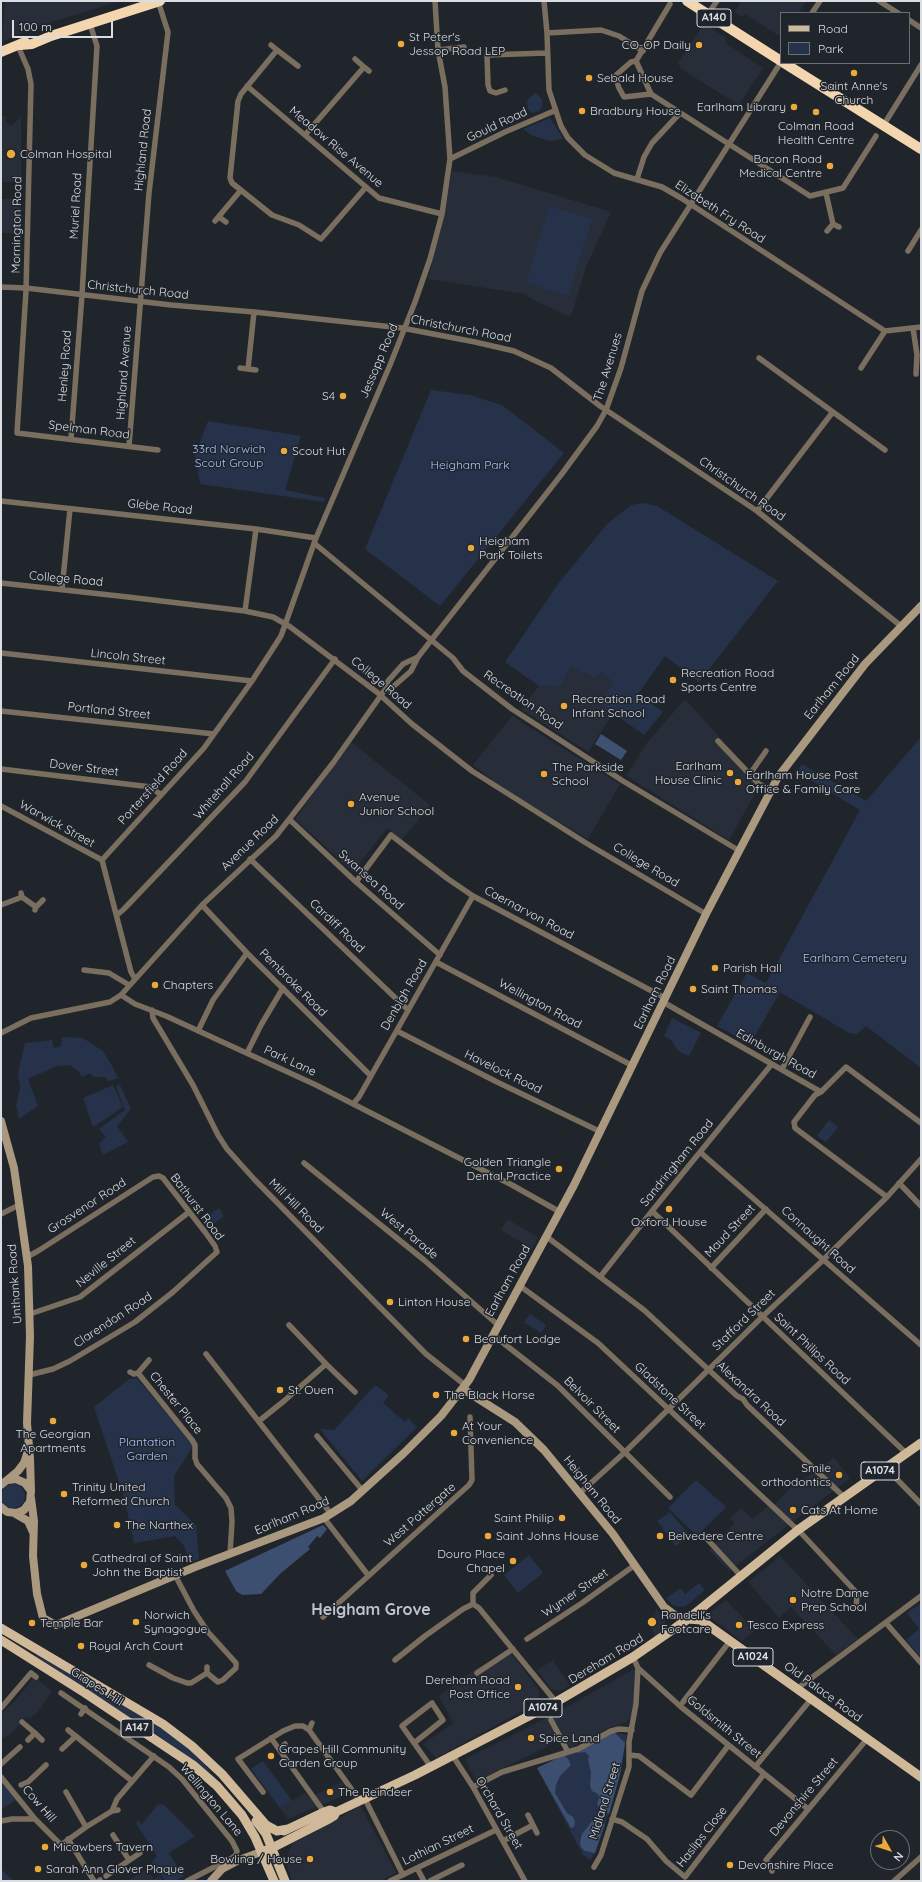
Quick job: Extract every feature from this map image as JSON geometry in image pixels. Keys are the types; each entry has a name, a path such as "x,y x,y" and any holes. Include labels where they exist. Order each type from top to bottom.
{"highway":[{"path":"1,52 19,46 32,44 51,36 159,1"},
{"name":"A140","path":"687,1 780,60"},
{"path":"786,64 921,149"}],"main road":[{"name":"Earlham Road","path":"47,1622 56,1626 60,1625 175,1575 327,1516 351,1501 363,1491 390,1467 441,1416 464,1387 560,1212 601,1132 738,850 771,790 789,761 865,664 921,606"},
{"name":"Unthank Road","path":"1,1121 3,1137 14,1168 27,1256 30,1314 30,1375 27,1424 34,1535 33,1556 40,1609 43,1618 47,1622"},
{"name":"Heigham Road","path":"464,1387 515,1422 544,1450 580,1493 664,1606 676,1616 688,1619"},
{"name":"Dereham Road","path":"259,1848 272,1848 329,1819 334,1816 336,1812 453,1756 556,1702 633,1657 688,1619 798,1530 921,1443"},
{"name":"Unthank Road","path":"1,1485 8,1480 24,1463 29,1448"},
{"path":"1,1516 24,1510 28,1506 31,1495 29,1487 21,1480 8,1480"},
{"path":"1,1507 28,1521 34,1535"},
{"name":"Old Palace Road","path":"688,1619 701,1620 921,1777"},
{"name":"Grapes Hill","path":"1,1628 168,1728 192,1746 222,1774 266,1825 277,1831 288,1829"},
{"name":"Grapes Hill","path":"1,1640 85,1693 193,1765 217,1786 242,1815 259,1848"},
{"name":"Grapes Hill","path":"239,1794 268,1839 272,1848"},
{"name":"Dereham Road","path":"259,1848 268,1839 324,1812 330,1810 336,1812"},
{"path":"211,1881 222,1869 259,1848"},
{"name":"A147","path":"259,1848 274,1881"},
{"name":"A147","path":"272,1848 285,1881"}],"street":[{"name":"Highland Road","path":"140,302 149,193 168,32 159,1"},
{"name":"Jessopp Road","path":"286,624 315,540 405,329 430,259 442,214 450,159 445,87 438,50 435,1"},
{"name":"Elizabeth Fry Road","path":"544,1 547,33 549,90 554,111 568,138 585,155 614,173 662,187 885,331"},
{"path":"708,14 716,1"},
{"path":"879,1 896,12"},
{"path":"812,12 817,2"},
{"path":"651,94 624,97 615,76 631,62 636,61 670,4"},
{"path":"910,21 921,28"},
{"name":"Muriel Road","path":"82,295 97,46 90,24"},
{"path":"547,33 601,30 619,36 643,50"},
{"path":"271,44 298,66"},
{"name":"Mornington Road","path":"17,433 26,288 31,84 28,69 19,46"},
{"path":"438,50 464,47"},
{"path":"277,50 247,86 238,101 230,178 241,190 272,215 299,225 321,239 366,187"},
{"path":"505,90 496,93 490,91 488,85 487,55 547,53"},
{"path":"305,135 366,69 355,59"},
{"path":"636,61 651,94 810,196 843,188 876,136"},
{"name":"The Avenues","path":"383,693 403,680 411,671 418,657 430,640 561,475 606,410 621,368 642,291 660,253 780,63"},
{"path":"883,126 921,65"},
{"name":"Meadow Rise Avenue","path":"247,86 379,198 442,214"},
{"name":"Gould Road","path":"450,159 505,132 554,111"},
{"path":"637,179 644,157 652,143 680,113"},
{"path":"226,222 217,219 241,190"},
{"path":"826,193 833,224"},
{"path":"833,224 839,227"},
{"path":"827,231 833,224"},
{"path":"908,251 921,230"},
{"name":"Christchurch Road","path":"1,287 26,288 140,302 254,312 405,329 514,351 551,368 606,410 757,511 901,626"},
{"name":"Henley Road","path":"71,439 82,295"},
{"name":"Highland Avenue","path":"129,446 140,302"},
{"path":"248,369 254,312"},
{"path":"862,368 885,331 921,327"},
{"path":"913,328 917,355 916,374"},
{"path":"759,358 832,413 885,450"},
{"path":"240,368 256,370"},
{"path":"757,511 832,413"},
{"name":"Spelman Road","path":"17,433 158,450"},
{"name":"Glebe Road","path":"1,501 256,529 315,540"},
{"path":"62,589 70,509"},
{"path":"245,611 256,529"},
{"name":"Recreation Road","path":"315,540 430,640 453,658 463,671 512,709 624,781 738,850"},
{"name":"College Road","path":"1,583 245,611 273,617 286,624 383,693 412,724 472,771 586,843 706,914"},
{"name":"Portersfield Road","path":"102,860 204,748 274,648 286,624"},
{"name":"Lincoln Street","path":"1,653 252,681"},
{"name":"The Avenues","path":"383,693 388,681 394,673 403,664 418,657"},
{"name":"Whitehall Road","path":"117,915 124,910 245,782 335,659"},
{"name":"Avenue Road","path":"121,995 202,905 276,836 290,820 383,693"},
{"name":"Portland Street","path":"1,711 214,734"},
{"path":"718,741 759,784 771,790"},
{"path":"750,774 766,751"},
{"name":"Dover Street","path":"1,769 151,787 161,795"},
{"name":"Warwick Street","path":"1,806 102,860"},
{"name":"Swansea Road","path":"290,820 356,882 440,955"},
{"name":"Caernarvon Road","path":"356,882 391,835 448,879 473,896 664,1000"},
{"name":"Cardiff Road","path":"250,859 408,1010"},
{"path":"102,860 134,979"},
{"path":"1,905 21,895 36,909 42,900"},
{"name":"Denbigh Road","path":"353,1104 397,1031 473,896"},
{"name":"Pembroke Road","path":"202,905 247,953 371,1076"},
{"path":"198,1031 213,1000 247,953"},
{"name":"Wellington Road","path":"436,962 633,1066"},
{"path":"84,970 109,973 129,985"},
{"path":"247,1053 260,1025 283,988"},
{"path":"1,1033 31,1018 110,1002 121,995"},
{"name":"Park Lane","path":"121,995 128,1000 305,1080 452,1153 560,1212"},
{"name":"Edinburgh Road","path":"664,1000 771,1065 782,1069 821,1092 815,1096 794,1122 795,1128 887,1197"},
{"name":"Mill Hill Road","path":"152,1010 153,1018 193,1085 218,1135 227,1149 254,1179 426,1354 464,1387"},
{"path":"782,1069 810,1017"},
{"name":"Havelock Road","path":"397,1031 497,1082 601,1132"},
{"name":"Sandringham Road","path":"600,1277 771,1065"},
{"path":"821,1092 846,1067 921,1123"},
{"name":"Connaught Road","path":"700,1152 921,1345"},
{"name":"Stafford Street","path":"580,1493 624,1453 762,1317 823,1260 887,1197 921,1159"},
{"name":"West Parade","path":"304,1163 424,1260 498,1325"},
{"name":"Bathurst Road","path":"159,1176 163,1178 215,1246 217,1252"},
{"name":"Grosvenor Road","path":"27,1256 38,1251 153,1177 159,1176"},
{"path":"899,1183 921,1206"},
{"path":"1,1214 19,1205"},
{"name":"Maud Street","path":"711,1268 766,1209"},
{"name":"Saint Philips Road","path":"652,1211 906,1453"},
{"name":"Neville Street","path":"30,1314 60,1302 76,1300 189,1212"},
{"name":"Alexandra Road","path":"546,1237 631,1299 708,1370 743,1399 747,1405 844,1497"},
{"name":"Clarendon Road","path":"30,1375 53,1369 135,1322 173,1292 217,1252"},
{"name":"Gladstone Street","path":"520,1286 598,1343 798,1530 855,1592 853,1602 856,1608"},
{"path":"289,1325 355,1392"},
{"name":"Belvoir Street","path":"493,1334 557,1386 670,1497"},
{"path":"206,1354 259,1421 368,1575"},
{"name":"Chester Place","path":"130,1372 134,1374 138,1373 149,1360"},
{"path":"259,1421 326,1364"},
{"name":"Chester Place","path":"138,1373 192,1440 195,1445 194,1458 226,1498 230,1508 232,1522 230,1554"},
{"name":"West Pottergate","path":"323,1617 469,1485 472,1480 470,1417"},
{"path":"317,1436 363,1491"},
{"path":"885,1467 921,1504"},
{"path":"708,1540 741,1576"},
{"name":"Wymer Street","path":"527,1639 582,1603 635,1565"},
{"path":"175,1575 194,1611 208,1632 236,1663 236,1668 223,1680 218,1682 206,1674"},
{"path":"473,1604 473,1592 491,1575"},
{"path":"798,1688 921,1596"},
{"path":"473,1604 480,1608 556,1702"},
{"path":"395,1660 425,1636 473,1604"},
{"path":"886,1623 921,1663"},
{"path":"683,1702 730,1640"},
{"path":"477,1673 513,1649"},
{"name":"Goldsmith Street","path":"633,1657 638,1668 728,1746 808,1810"},
{"path":"149,1665 173,1678 187,1683 191,1683 206,1674"},
{"path":"206,1674 207,1667"},
{"name":"Midland Street","path":"594,1867 599,1862 629,1767 629,1742 636,1704 638,1668"},
{"path":"1,1708 31,1673 36,1677"},
{"name":"Wellington Lane","path":"61,1693 154,1756 182,1779 232,1841 237,1851 232,1858 187,1881"},
{"path":"688,1696 694,1700"},
{"path":"755,1767 812,1698"},
{"path":"414,1742 443,1720 432,1703 402,1726 431,1767"},
{"path":"81,1714 85,1708"},
{"path":"551,1720 568,1752"},
{"path":"22,1722 42,1740"},
{"path":"309,1730 312,1723"},
{"path":"263,1792 238,1760 271,1738 295,1726 303,1726 309,1730 362,1800 403,1875"},
{"path":"473,1787 502,1772 568,1752 593,1742 611,1731 620,1729 632,1730"},
{"path":"68,1730 132,1780"},
{"path":"28,1740 35,1733"},
{"path":"62,1749 76,1736"},
{"path":"271,1738 324,1812"},
{"name":"Devonshire Street","path":"772,1871 766,1860 867,1739"},
{"path":"279,1749 285,1744"},
{"path":"630,1755 638,1756 691,1795 728,1746"},
{"path":"1,1764 20,1747"},
{"path":"98,1881 68,1839 86,1826 115,1810 114,1803 154,1756"},
{"name":"Orchard Street","path":"453,1756 473,1787 525,1881"},
{"path":"15,1787 28,1782 46,1765"},
{"name":"Haslips Close","path":"612,1819 622,1822 647,1839 666,1861 685,1877 764,1774"},
{"name":"Cow Hill","path":"1,1777 15,1787 35,1819 61,1845 68,1839"},
{"path":"66,1792 86,1826"},
{"path":"528,1815 537,1833"},
{"path":"1,1821 12,1819 35,1819"},
{"path":"503,1841 533,1825"},
{"name":"Lothian Street","path":"390,1881 496,1830"},
{"path":"113,1835 129,1860"},
{"path":"106,1876 140,1853"},
{"path":"895,1881 921,1857"},
{"path":"430,1881 462,1865"},
{"path":"417,1868 424,1881"}],"shaded area":[{"path":"5,1 121,1 32,28 2,42"},
{"path":"741,1 806,1 800,12 780,12 780,36 745,14 742,17 734,12"},
{"path":"704,24 725,37 727,44 763,68 739,105 681,69 678,63"},
{"name":"Colman Hospital","path":"1,116 7,116 5,121 11,126 21,117 21,182 2,182 1,199"},
{"path":"452,171 496,177 611,212 586,267 570,317 532,299 525,294 428,279 445,212"},
{"path":"1,199 21,199 21,233 1,233"},
{"name":"Recreation Road Infant School","path":"571,666 594,678 602,673 615,682 599,703 614,712 588,752 521,709 539,686 560,687"},
{"path":"685,699 761,783 729,840 626,776 646,744"},
{"name":"The Parkside School","path":"512,716 620,784 588,839 506,790 473,765"},
{"path":"601,734 627,751 621,760 595,744"},
{"name":"Avenue Junior School","path":"351,742 430,805 402,840 387,828 353,872 295,819"},
{"path":"507,1219 538,1237 532,1249 501,1230"},
{"path":"834,1458 850,1478 729,1571 709,1550 735,1523 730,1518 741,1508 753,1519 767,1507 775,1504 791,1487"},
{"path":"323,1525 327,1529 320,1538 317,1536 308,1547 310,1549 281,1573 261,1594 242,1595 236,1591 225,1571"},
{"name":"Notre Dame Prep School","path":"780,1556 858,1639 836,1655 791,1607 779,1618 748,1582"},
{"path":"726,1600 755,1630 742,1641 708,1616 709,1613"},
{"path":"656,1607 668,1627 654,1637 653,1631 646,1620 655,1614"},
{"path":"509,1650 539,1690 540,1695 537,1703 436,1758 423,1744 453,1723 439,1696 474,1670"},
{"path":"553,1660 570,1686 560,1691 551,1689 537,1670"},
{"path":"636,1669 636,1693 631,1717 627,1722 611,1727 570,1748 565,1738 476,1781 465,1759 554,1714"},
{"path":"34,1677 52,1691 38,1712 28,1719 26,1717 11,1734 1,1739 1,1714 18,1698"},
{"path":"614,1732 625,1743 620,1774 609,1814 597,1805 599,1798 598,1794 592,1791 590,1786 591,1772 588,1760 589,1756 585,1752 578,1753 576,1751 596,1743 603,1737"},
{"path":"564,1755 571,1765 560,1776 556,1785 555,1793 567,1813 573,1817 575,1822 574,1827 571,1828 537,1768"},
{"path":"342,1782 347,1790 345,1795 288,1819 280,1808 305,1793 309,1798"},
{"path":"360,1806 396,1873 380,1881 292,1881 285,1860 293,1843"},
{"path":"593,1820 597,1820 605,1824 595,1853 585,1851 581,1847 580,1842 582,1834"},
{"path":"145,1870 154,1879 160,1875 164,1881 127,1881"}],"green space":[{"path":"536,93 542,99 542,107 539,111 533,113 528,110 527,101"},
{"path":"550,118 563,139 549,141 531,135 523,129"},
{"path":"549,206 592,219 568,296 526,283"},
{"name":"Heigham Park","path":"431,390 470,395 502,405 564,453 440,606 365,549"},
{"name":"33rd Norwich Scout Group","path":"208,421 301,436 285,490 325,498 324,502 200,484 195,456"},
{"path":"643,503 657,506 778,581 699,682 665,656 638,694 663,712 644,735 599,703 614,682 602,673 594,678 571,666 560,687 539,686 505,662 558,584 607,524 631,505"},
{"name":"Earlham Cemetery","path":"921,737 921,1068 866,1026 857,1034 849,1033 780,992 750,1044 717,1026 747,973 766,983 860,810 797,772 802,764 866,801"},
{"path":"672,1018 701,1033 689,1056 678,1051 671,1040 664,1036"},
{"path":"62,1037 83,1038 103,1051 118,1078 108,1081 105,1077 94,1077 90,1073 82,1077 78,1071 70,1065 57,1066 28,1079 38,1106 19,1119 16,1106 20,1088 18,1073 25,1043 52,1040 54,1048 61,1046"},
{"path":"113,1085 123,1107 93,1127 83,1098"},
{"path":"120,1085 131,1109 117,1126 128,1142 103,1155 99,1144 106,1137 99,1129 125,1110 116,1086"},
{"path":"829,1120 838,1127 826,1142 817,1136"},
{"path":"219,1208 224,1216 208,1228 202,1220"},
{"path":"530,1314 546,1325 541,1333 524,1322"},
{"name":"Plantation Garden","path":"137,1378 193,1446 174,1476 175,1505 196,1525 199,1559 190,1562 184,1546 175,1536 134,1543 124,1497 94,1407 129,1379"},
{"path":"375,1385 389,1395 383,1403 405,1422 408,1418 417,1427 362,1481 320,1429 334,1430"},
{"path":"696,1480 726,1507 697,1536 668,1508"},
{"path":"13,1484 18,1485 24,1491 24,1501 18,1507 13,1508 8,1507 2,1501 1,1496 2,1491 8,1485"},
{"path":"670,1512 689,1535 676,1546 657,1521"},
{"path":"529,1555 543,1573 518,1593 504,1575"},
{"path":"699,1583 705,1590 686,1606 674,1606 666,1598 681,1588 685,1594"},
{"path":"921,1603 921,1657 906,1640 919,1629 907,1613"},
{"path":"37,1654 175,1736 201,1760 225,1791 200,1766 166,1741 36,1656"},
{"path":"611,1732 627,1735 620,1774 612,1803 595,1853 590,1860 583,1855 537,1768 564,1755 586,1748"},
{"path":"263,1761 292,1801 280,1808 251,1769"},
{"path":"1,1782 16,1800 1,1809"},
{"path":"158,1804 164,1805 195,1836 169,1853 183,1875 185,1875 176,1881 165,1881 160,1872 151,1863 157,1856 137,1825 137,1820 142,1824"},
{"path":"1,1869 14,1881 1,1881"}],"place":[{"name":"St Peter's Jessop Road LEP","path":"401,44"},
{"name":"CO-OP Daily","path":"699,45"},
{"name":"Saint Anne's Church","path":"854,73"},
{"name":"Sebald House","path":"589,78"},
{"name":"Earlham Library","path":"794,107"},
{"name":"Bradbury House","path":"582,111"},
{"name":"Colman Road Health Centre","path":"816,112"},
{"name":"Colman Hospital","path":"11,154"},
{"name":"Bacon Road Medical Centre","path":"830,166"},
{"name":"S4","path":"343,396"},
{"name":"Scout Hut","path":"284,451"},
{"name":"Heigham Park Toilets","path":"471,548"},
{"name":"Recreation Road Sports Centre","path":"673,680"},
{"name":"Recreation Road Infant School","path":"564,706"},
{"name":"Earlham House Clinic","path":"730,773"},
{"name":"The Parkside School","path":"544,774"},
{"name":"Earlham House Post Office & Family Care","path":"738,782"},
{"name":"Avenue Junior School","path":"351,804"},
{"name":"Parish Hall","path":"715,968"},
{"name":"Chapters","path":"155,985"},
{"name":"Saint Thomas","path":"693,989"},
{"name":"Golden Triangle Dental Practice","path":"559,1169"},
{"name":"Oxford House","path":"669,1209"},
{"name":"Linton House","path":"390,1302"},
{"name":"Beaufort Lodge","path":"466,1339"},
{"name":"St. Ouen","path":"280,1390"},
{"name":"The Black Horse","path":"436,1395"},
{"name":"The Georgian Apartments","path":"53,1421"},
{"name":"At Your Convenience","path":"454,1433"},
{"name":"Smile orthodontics","path":"839,1475"},
{"name":"Trinity United Reformed Church","path":"64,1494"},
{"name":"Cats At Home","path":"793,1510"},
{"name":"Saint Philip","path":"562,1518"},
{"name":"The Narthex","path":"117,1525"},
{"name":"Saint Johns House","path":"488,1536"},
{"name":"Belvedere Centre","path":"660,1536"},
{"name":"Douro Place Chapel","path":"513,1561"},
{"name":"Cathedral of Saint John the Baptist","path":"84,1565"},
{"name":"Notre Dame Prep School","path":"793,1600"},
{"name":"Norwich Synagogue","path":"136,1622"},
{"name":"Randell's Footcare","path":"652,1622"},
{"name":"Temple Bar","path":"32,1623"},
{"name":"Tesco Express","path":"739,1625"},
{"name":"Royal Arch Court","path":"81,1646"},
{"name":"Dereham Road Post Office","path":"518,1687"},
{"name":"Spice Land","path":"531,1738"},
{"name":"Grapes Hill Community Garden Group","path":"271,1756"},
{"name":"The Reindeer","path":"330,1792"},
{"name":"Micawbers Tavern","path":"45,1847"},
{"name":"Bowling / House","path":"310,1859"},
{"name":"Devonshire Place","path":"730,1865"},
{"name":"Sarah Ann Glover Plaque","path":"38,1869"}],"district":[{"name":"Heigham Grove","path":"371,1610"}]}
